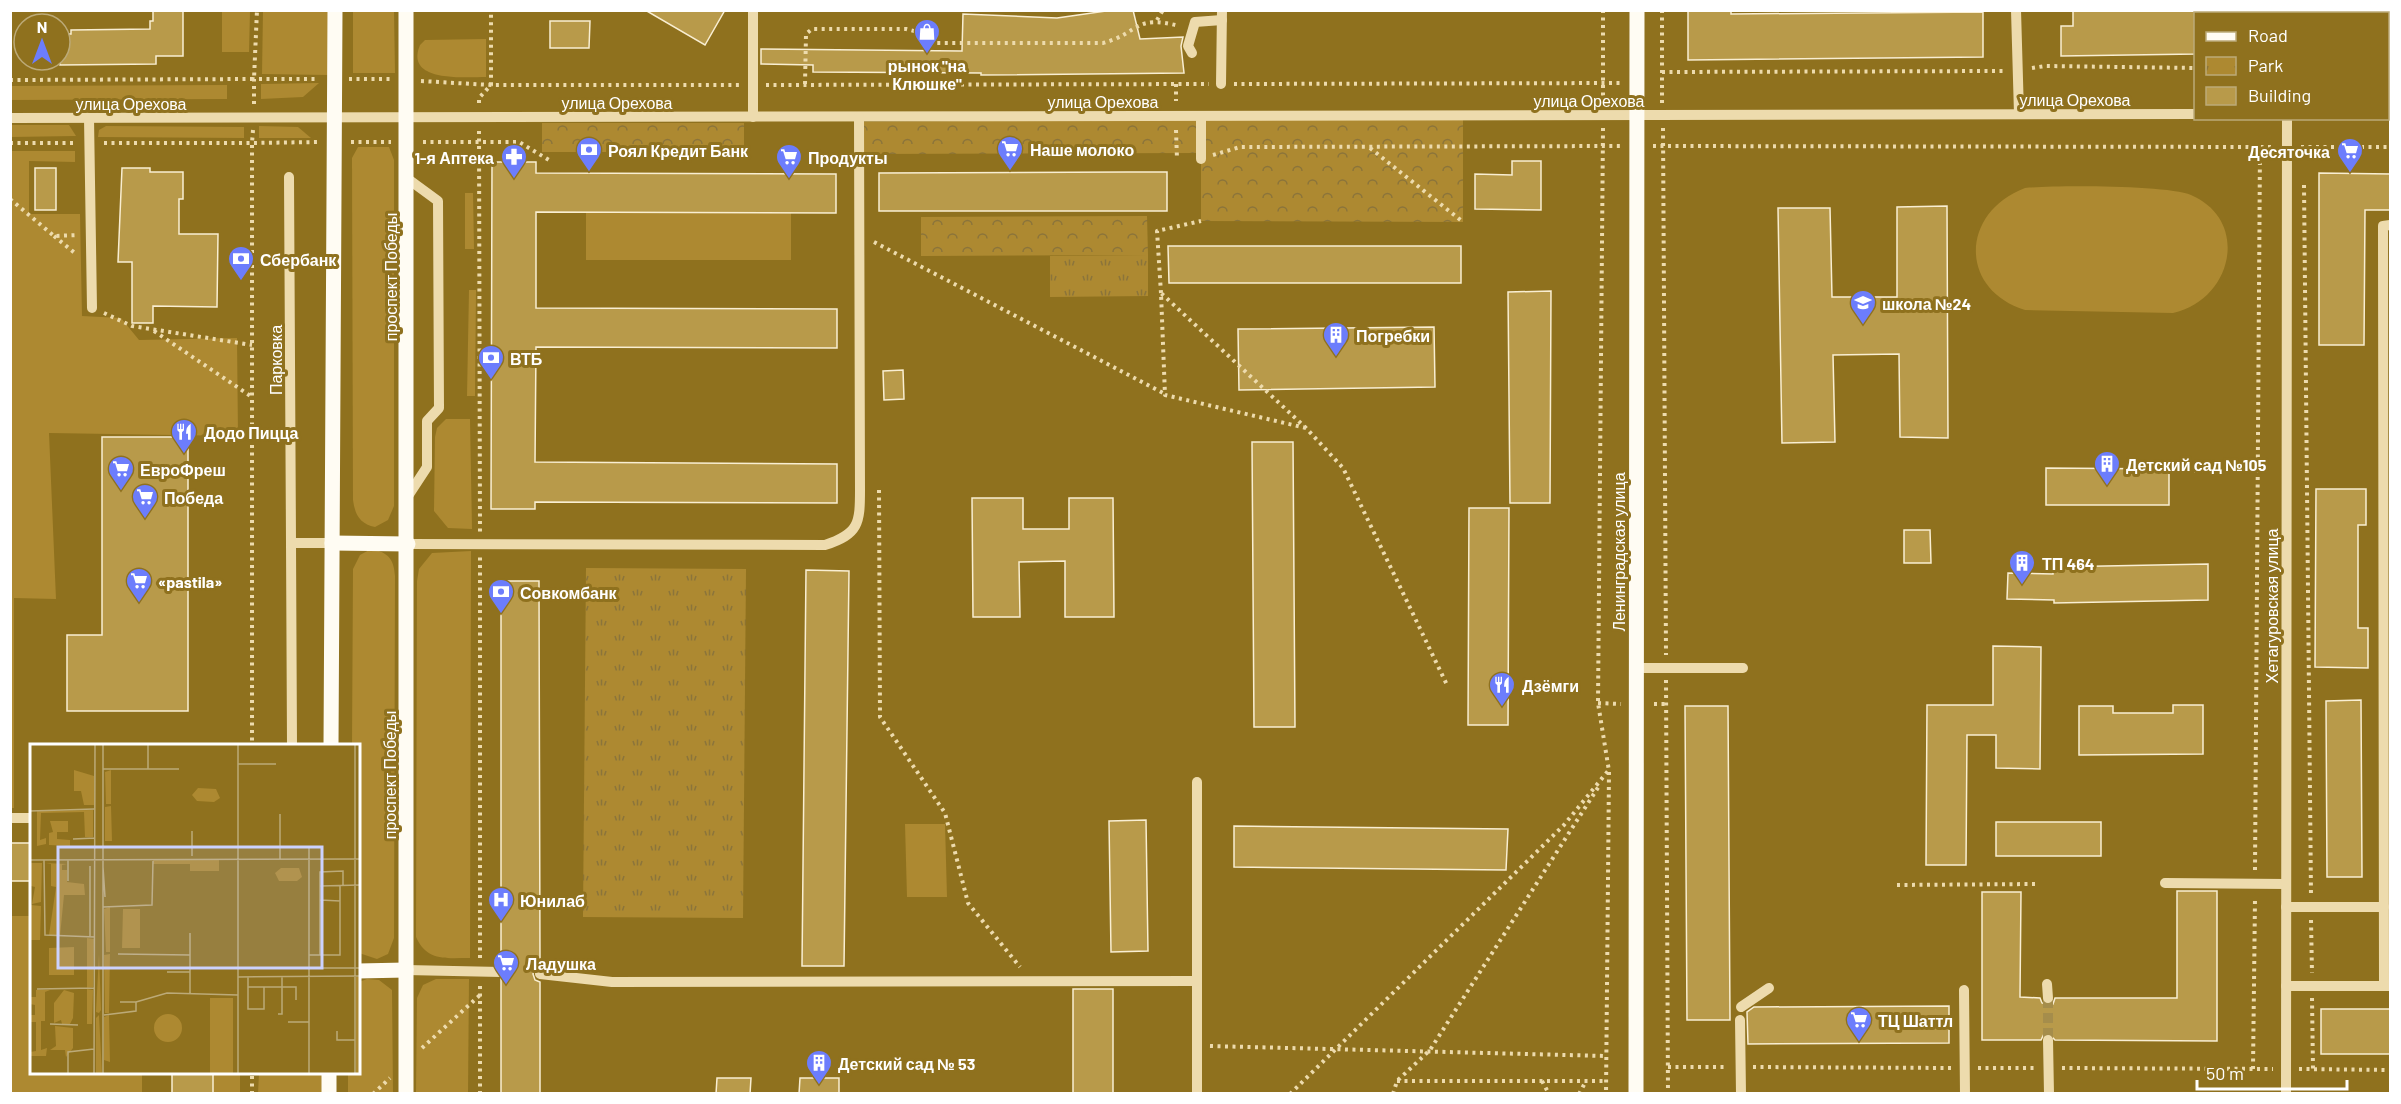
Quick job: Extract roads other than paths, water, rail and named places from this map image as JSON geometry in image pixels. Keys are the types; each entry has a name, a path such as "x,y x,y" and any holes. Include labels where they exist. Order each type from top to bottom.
{"main road":[{"path":"331,744 335,10"},
{"name":"проспект Победы","path":"406,10 408,118 406,1094"},
{"name":"Ленинградская улица","path":"1636,1094 1637,10"},
{"path":"332,543 408,544"},
{"path":"360,971 406,970"},
{"path":"329,1074 329,1094"}],"street":[{"path":"753,10 753,117"},
{"path":"2016,10 2019,114"},
{"path":"1192,53 1188,46 1191,30 1196,22 1222,15 1221,84"},
{"name":"улица Орехова","path":"10,118 2194,114"},
{"path":"1201,159 1202,116"},
{"path":"408,544 825,545 843,539 856,528 860,511 859,117"},
{"path":"89,118 92,308"},
{"name":"Хетагуровская улица","path":"2286,1094 2287,120"},
{"name":"Парковка","path":"289,177 292,744"},
{"path":"408,179 438,201 439,408 427,421 427,467 408,496"},
{"path":"2286,986 2387,986 2384,907 2387,354 2383,226 2391,225"},
{"path":"291,543 332,543"},
{"path":"1636,668 1743,668"},
{"path":"1197,782 1197,1094"},
{"path":"10,818 30,818"},
{"path":"2165,883 2286,884"},
{"path":"2286,907 2384,907"},
{"path":"406,970 501,972"},
{"path":"540,974 612,982 1197,981"},
{"path":"2047,984 2048,998"},
{"path":"1741,1007 1769,988"},
{"path":"1964,990 1965,1094"},
{"path":"1740,1020 1742,1094"},
{"path":"2048,1040 2049,1094"}],"tunnel":[{"path":"2048,998 2048,1040"}],"place":[{"name":"рынок \"на Клюшке\"","path":"927,55"},
{"name":"Наше молоко","path":"1010,172"},
{"name":"Роял Кредит Банк","path":"589,173"},
{"name":"Десяточка","path":"2350,174"},
{"name":"1-я Аптека","path":"514,180"},
{"name":"Продукты","path":"789,180"},
{"name":"Сбербанк","path":"241,282"},
{"name":"школа №24","path":"1863,326"},
{"name":"Погребки","path":"1336,358"},
{"name":"ВТБ","path":"491,381"},
{"name":"Додо Пицца","path":"184,455"},
{"name":"Детский сад №105","path":"2107,487"},
{"name":"ЕвроФреш","path":"121,492"},
{"name":"Победа","path":"145,520"},
{"name":"ТП 464","path":"2022,586"},
{"name":"«pastila»","path":"139,604"},
{"name":"Совкомбанк","path":"501,615"},
{"name":"Дзёмги","path":"1502,708"},
{"name":"Юнилаб","path":"501,923"},
{"name":"Ладушка","path":"506,986"},
{"name":"ТЦ Шаттл","path":"1859,1043"},
{"name":"Детский сад № 53","path":"819,1086"}]}
